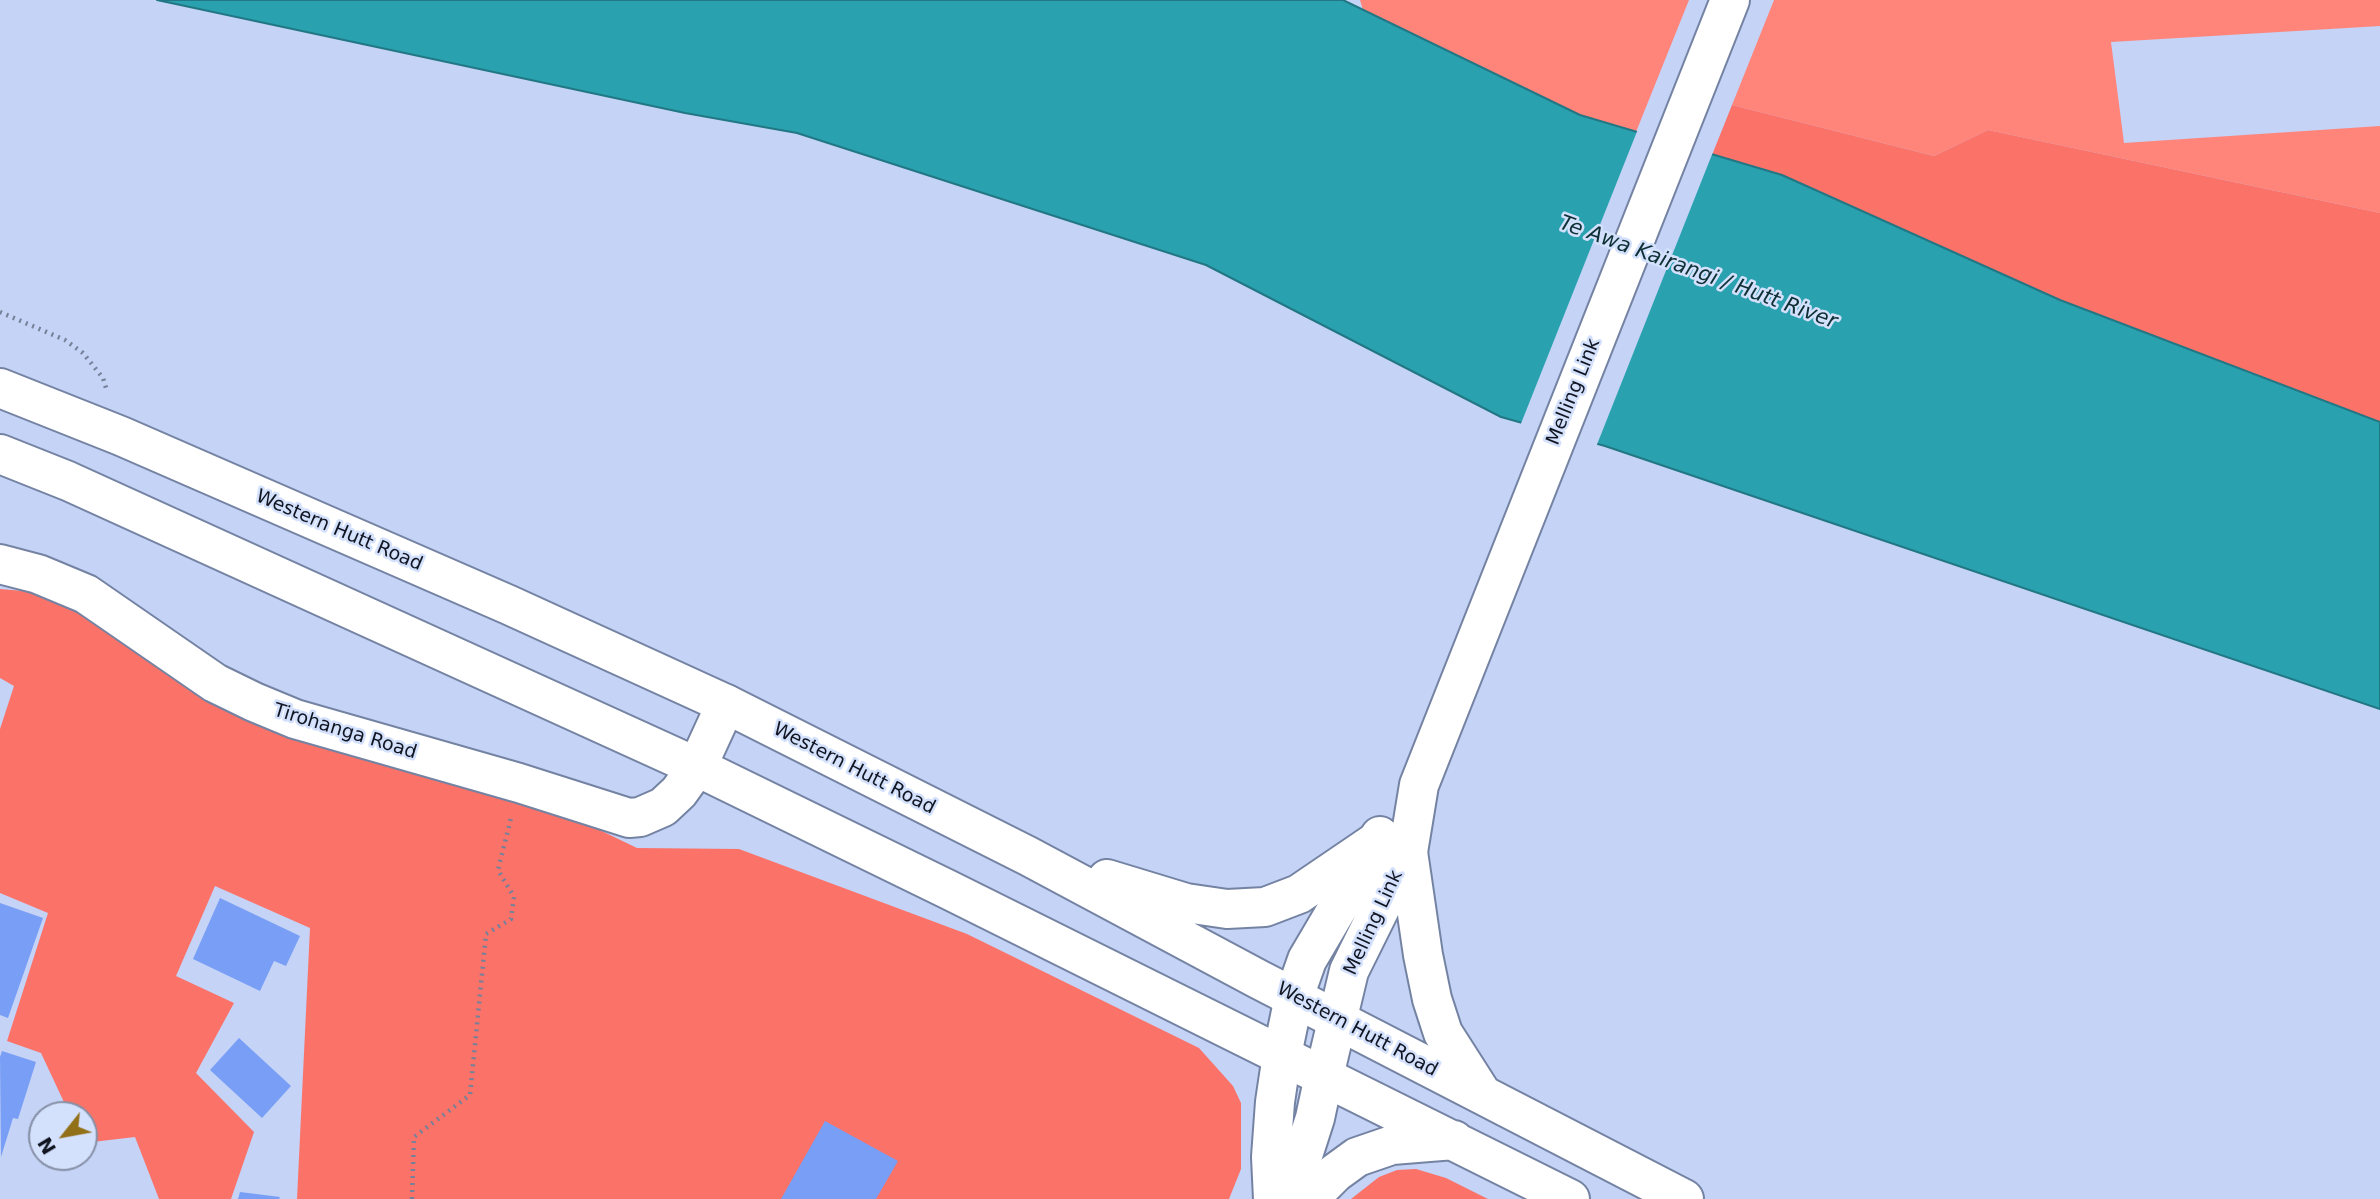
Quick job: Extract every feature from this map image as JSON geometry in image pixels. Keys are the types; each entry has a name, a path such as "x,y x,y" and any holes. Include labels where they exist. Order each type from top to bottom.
{"main road":[{"name":"Melling Link","path":"1284,1199 1298,1171 1315,1118 1349,971 1391,848 1419,785 1730,0"},
{"name":"Western Hutt Road","path":"0,388 121,436 509,605 726,704 1028,856 1337,1020 1684,1199"},
{"path":"0,454 68,481 698,767 1570,1199"},
{"name":"Tirohanga Road","path":"0,564 38,574 86,594 215,682 295,719 519,783 629,818 663,807 698,767 726,704"},
{"name":"Melling Link","path":"1273,1199 1271,1157 1275,1102 1294,997 1307,960 1391,848"},
{"path":"1028,856 1186,903 1227,909 1265,907 1299,894 1391,848 1443,1033 1484,1096"},
{"path":"1309,1199 1335,1173 1357,1157 1392,1145 1454,1140"}],"path":[{"path":"0,312 65,340 83,353 103,378 121,436"},
{"path":"412,1199 414,1137 470,1095 486,934 511,919 514,897 498,870 519,783"}],"shaded area":[{"path":"1360,0 1689,0 1636,132 1580,115 1363,10"},
{"path":"1774,0 2380,0 2380,26 2111,42 2124,143 2380,126 2380,213 1988,130 1934,156 1732,105"},
{"path":"1732,105 1934,156 1988,130 2380,213 2380,422 2060,300 1782,175 1712,155"},
{"path":"0,589 24,591 84,608 204,693 581,821 637,848 739,849 967,934 1199,1048 1233,1086 1241,1103 1241,1169 1229,1199 297,1199 310,928 215,886 176,976 234,1003 196,1073 254,1132 231,1199 159,1199 135,1137 98,1141 98,1101 63,1101 41,1053 7,1041 48,913 0,893 0,729 14,686 0,678"},
{"path":"1416,1169 1446,1178 1488,1199 1351,1199 1379,1177 1397,1170"}],"water":[{"name":"Te Awa Kairangi / Hutt River","path":"157,0 1343,0 1580,115 1782,175 2060,300 2380,422 2380,709 1605,446 1501,417 1206,265 797,133 685,113"}],"pier":[{"path":"1638,129 1713,152 1596,447 1520,426"}],"building":[{"path":"220,898 300,936 286,966 274,961 260,991 193,959"},
{"path":"0,903 43,918 8,1018 0,1015"},
{"path":"239,1038 291,1086 262,1118 210,1070"},
{"path":"2,1051 36,1062 18,1119 13,1118 1,1157 0,1057"},
{"path":"825,1121 898,1161 876,1199 781,1199"},
{"path":"240,1192 280,1197 238,1199"}]}
